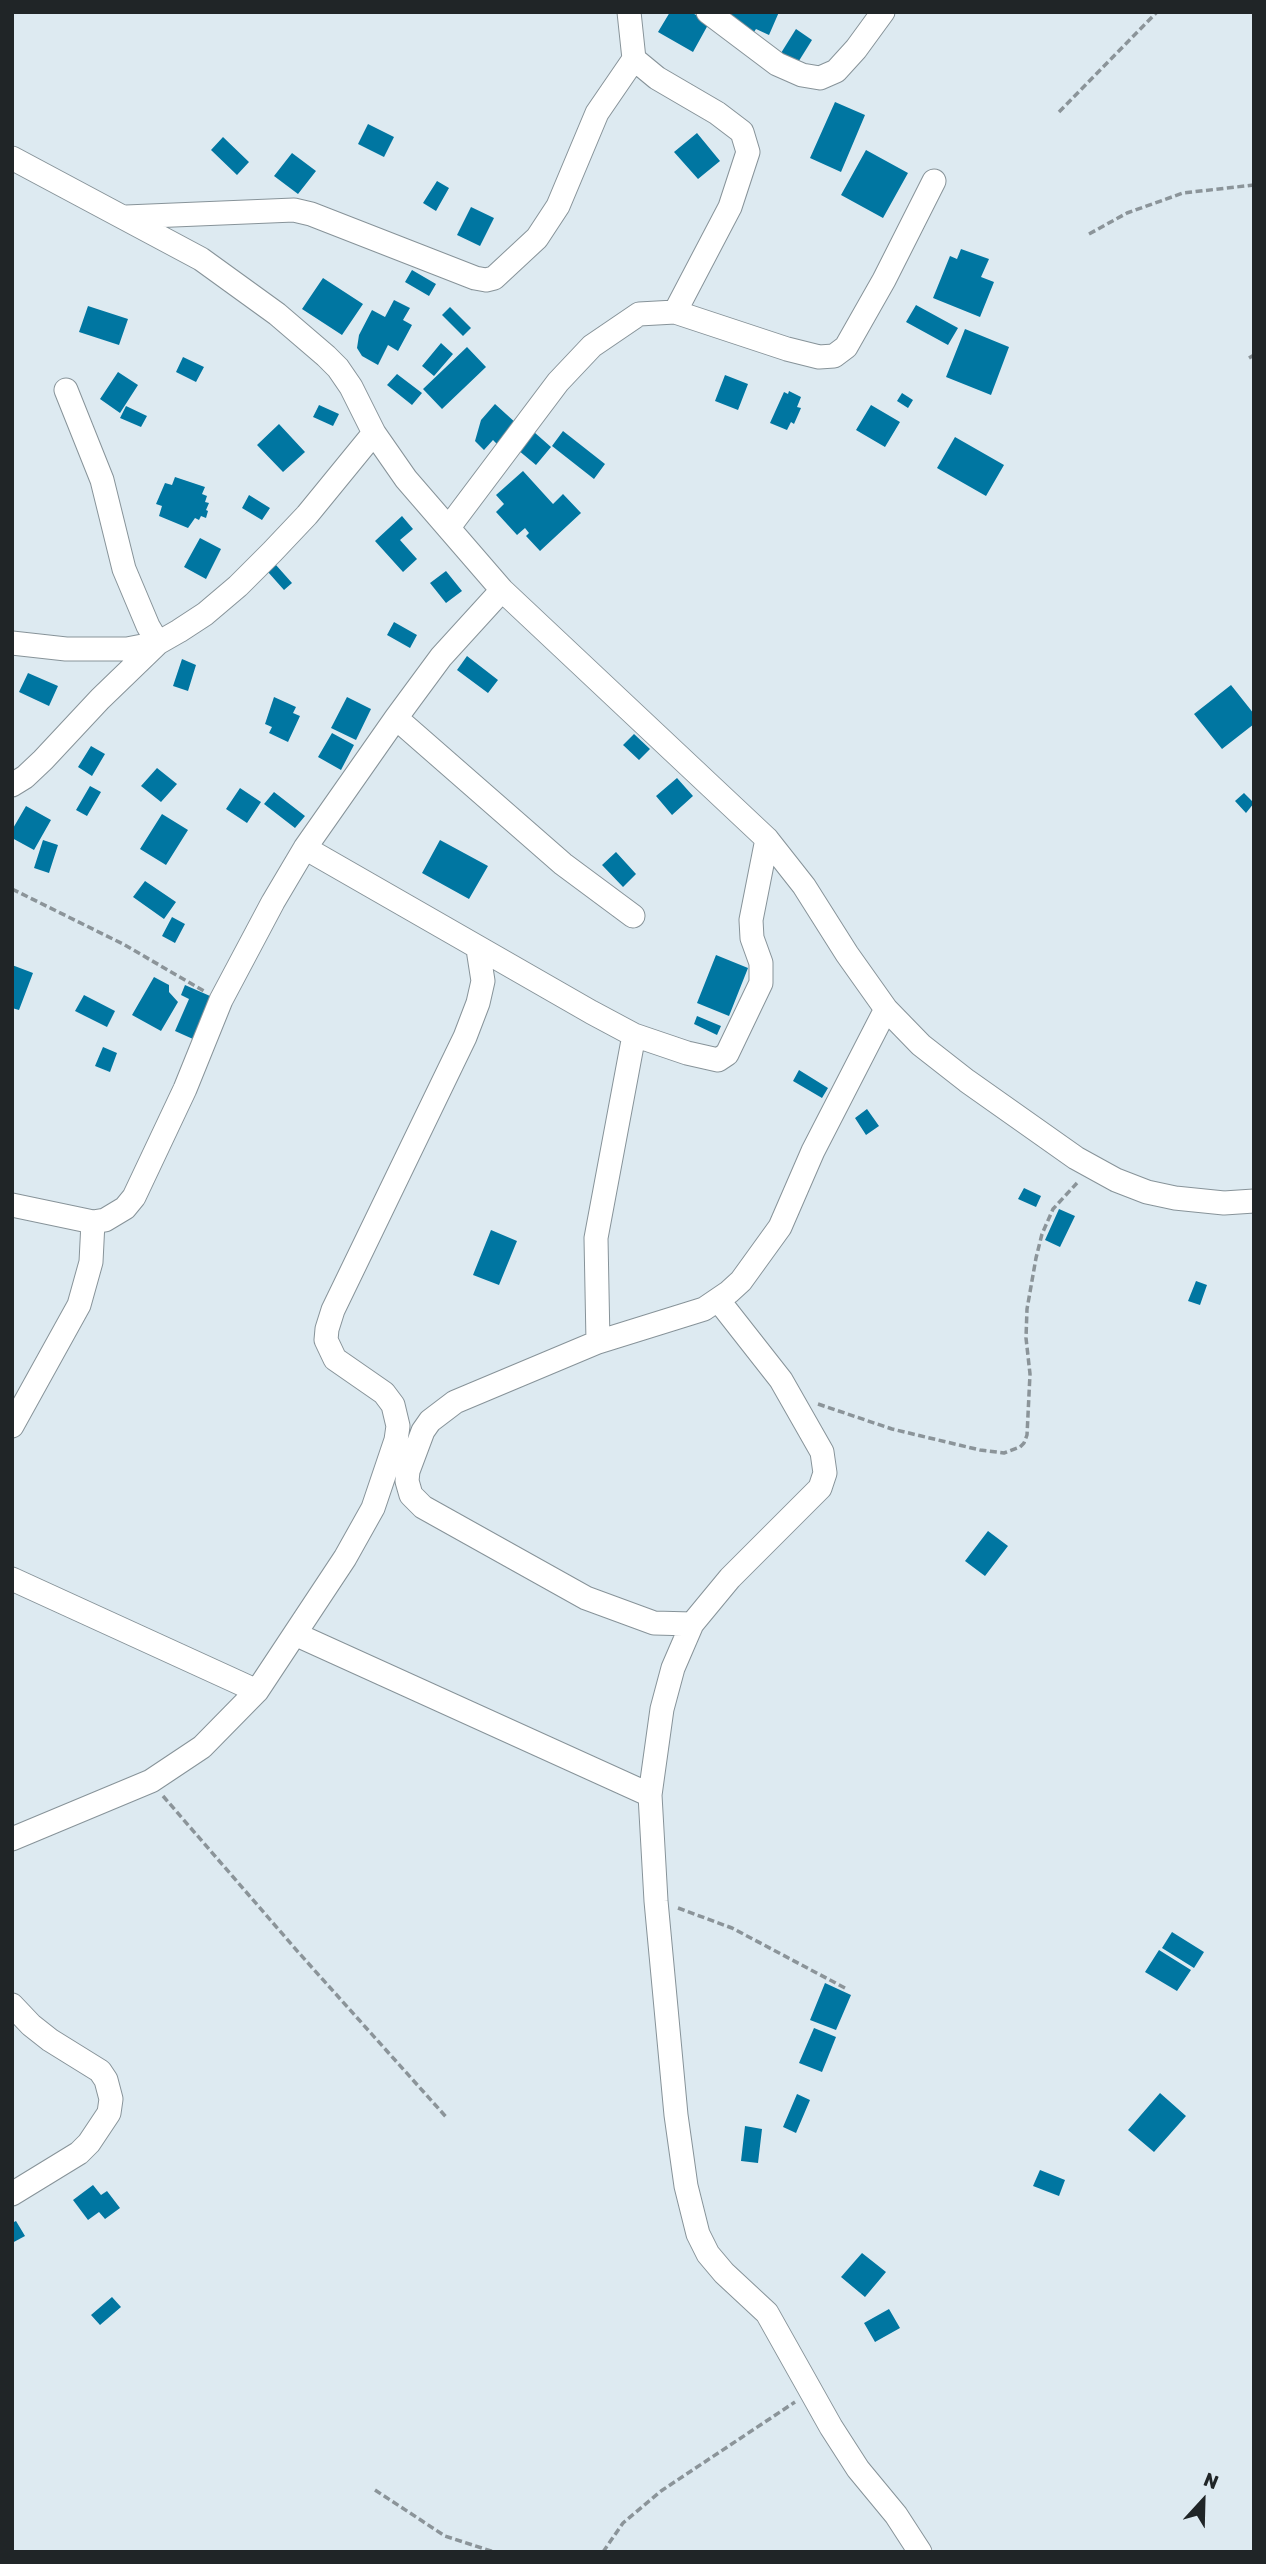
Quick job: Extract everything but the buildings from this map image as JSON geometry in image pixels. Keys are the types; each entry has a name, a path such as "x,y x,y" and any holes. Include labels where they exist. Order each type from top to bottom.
{"street":[{"path":"125,217 294,210 475,278 494,278 537,237 558,206 597,113 634,59 629,12"},
{"path":"708,12 777,64 802,75 820,78 836,71 883,12"},
{"path":"634,59 657,78 717,113 742,132 748,152 730,207 675,312"},
{"path":"12,158 201,260 277,314 327,356 351,387 374,433 406,479 502,590 767,839 804,886 886,1009 920,1045 967,1081 1092,1167 1147,1192 1223,1203 1254,1201"},
{"path":"449,527 558,382 592,346 639,314 675,312 787,349 819,357 834,356 846,347 884,280 934,181"},
{"path":"66,390 102,480 124,569 158,643"},
{"path":"12,785 43,760 100,699 158,643 205,614 239,586 307,515 374,433"},
{"path":"12,1205 93,1222 105,1220 125,1208 134,1197 185,1089 221,1000 272,902 305,848 396,718 441,657 502,590"},
{"path":"12,643 104,650 158,643"},
{"path":"396,718 563,864 633,916"},
{"path":"305,848 478,949 634,1035 714,1060 724,1057 761,983 761,963 751,929 767,839"},
{"path":"12,1839 151,1781 202,1747 257,1691 345,1558 373,1508 393,1454 398,1426 390,1398 335,1359 326,1340 327,1329 333,1310 474,1014 483,981 478,949"},
{"path":"692,1624 654,1623 586,1598 423,1507 411,1494 407,1481 408,1471 423,1431 430,1421 455,1402 598,1342 689,1314 719,1301 741,1281 780,1227 813,1151 886,1009"},
{"path":"598,1342 596,1238 634,1035"},
{"path":"12,1426 79,1306 91,1262 93,1222"},
{"path":"719,1301 757,1348 789,1395 822,1452 825,1473 820,1488 730,1578 692,1624 666,1691 650,1795 676,2115 692,2216 708,2253 724,2273 767,2313 858,2469 896,2515 920,2552"},
{"path":"12,1579 257,1691"},
{"path":"295,1634 650,1795"},
{"path":"12,2005 50,2040 100,2071 106,2080 111,2099 107,2117 79,2153 12,2194"}],"path":[{"path":"1059,112 1157,12"},
{"path":"1089,234 1127,213 1183,192 1254,185"},
{"path":"1249,358 1254,355"},
{"path":"12,889 123,944 221,1000"},
{"path":"789,1395 892,1429 980,1450 1004,1452 1020,1447 1027,1434 1028,1420 1030,1374 1026,1338 1027,1308 1042,1234 1053,1209 1092,1167"},
{"path":"151,1781 299,1953 447,2118"},
{"path":"656,1894 682,1911 732,1928 845,1988"},
{"path":"603,2552 623,2523 661,2491 812,2390"},
{"path":"375,2490 444,2536 494,2552"}]}
